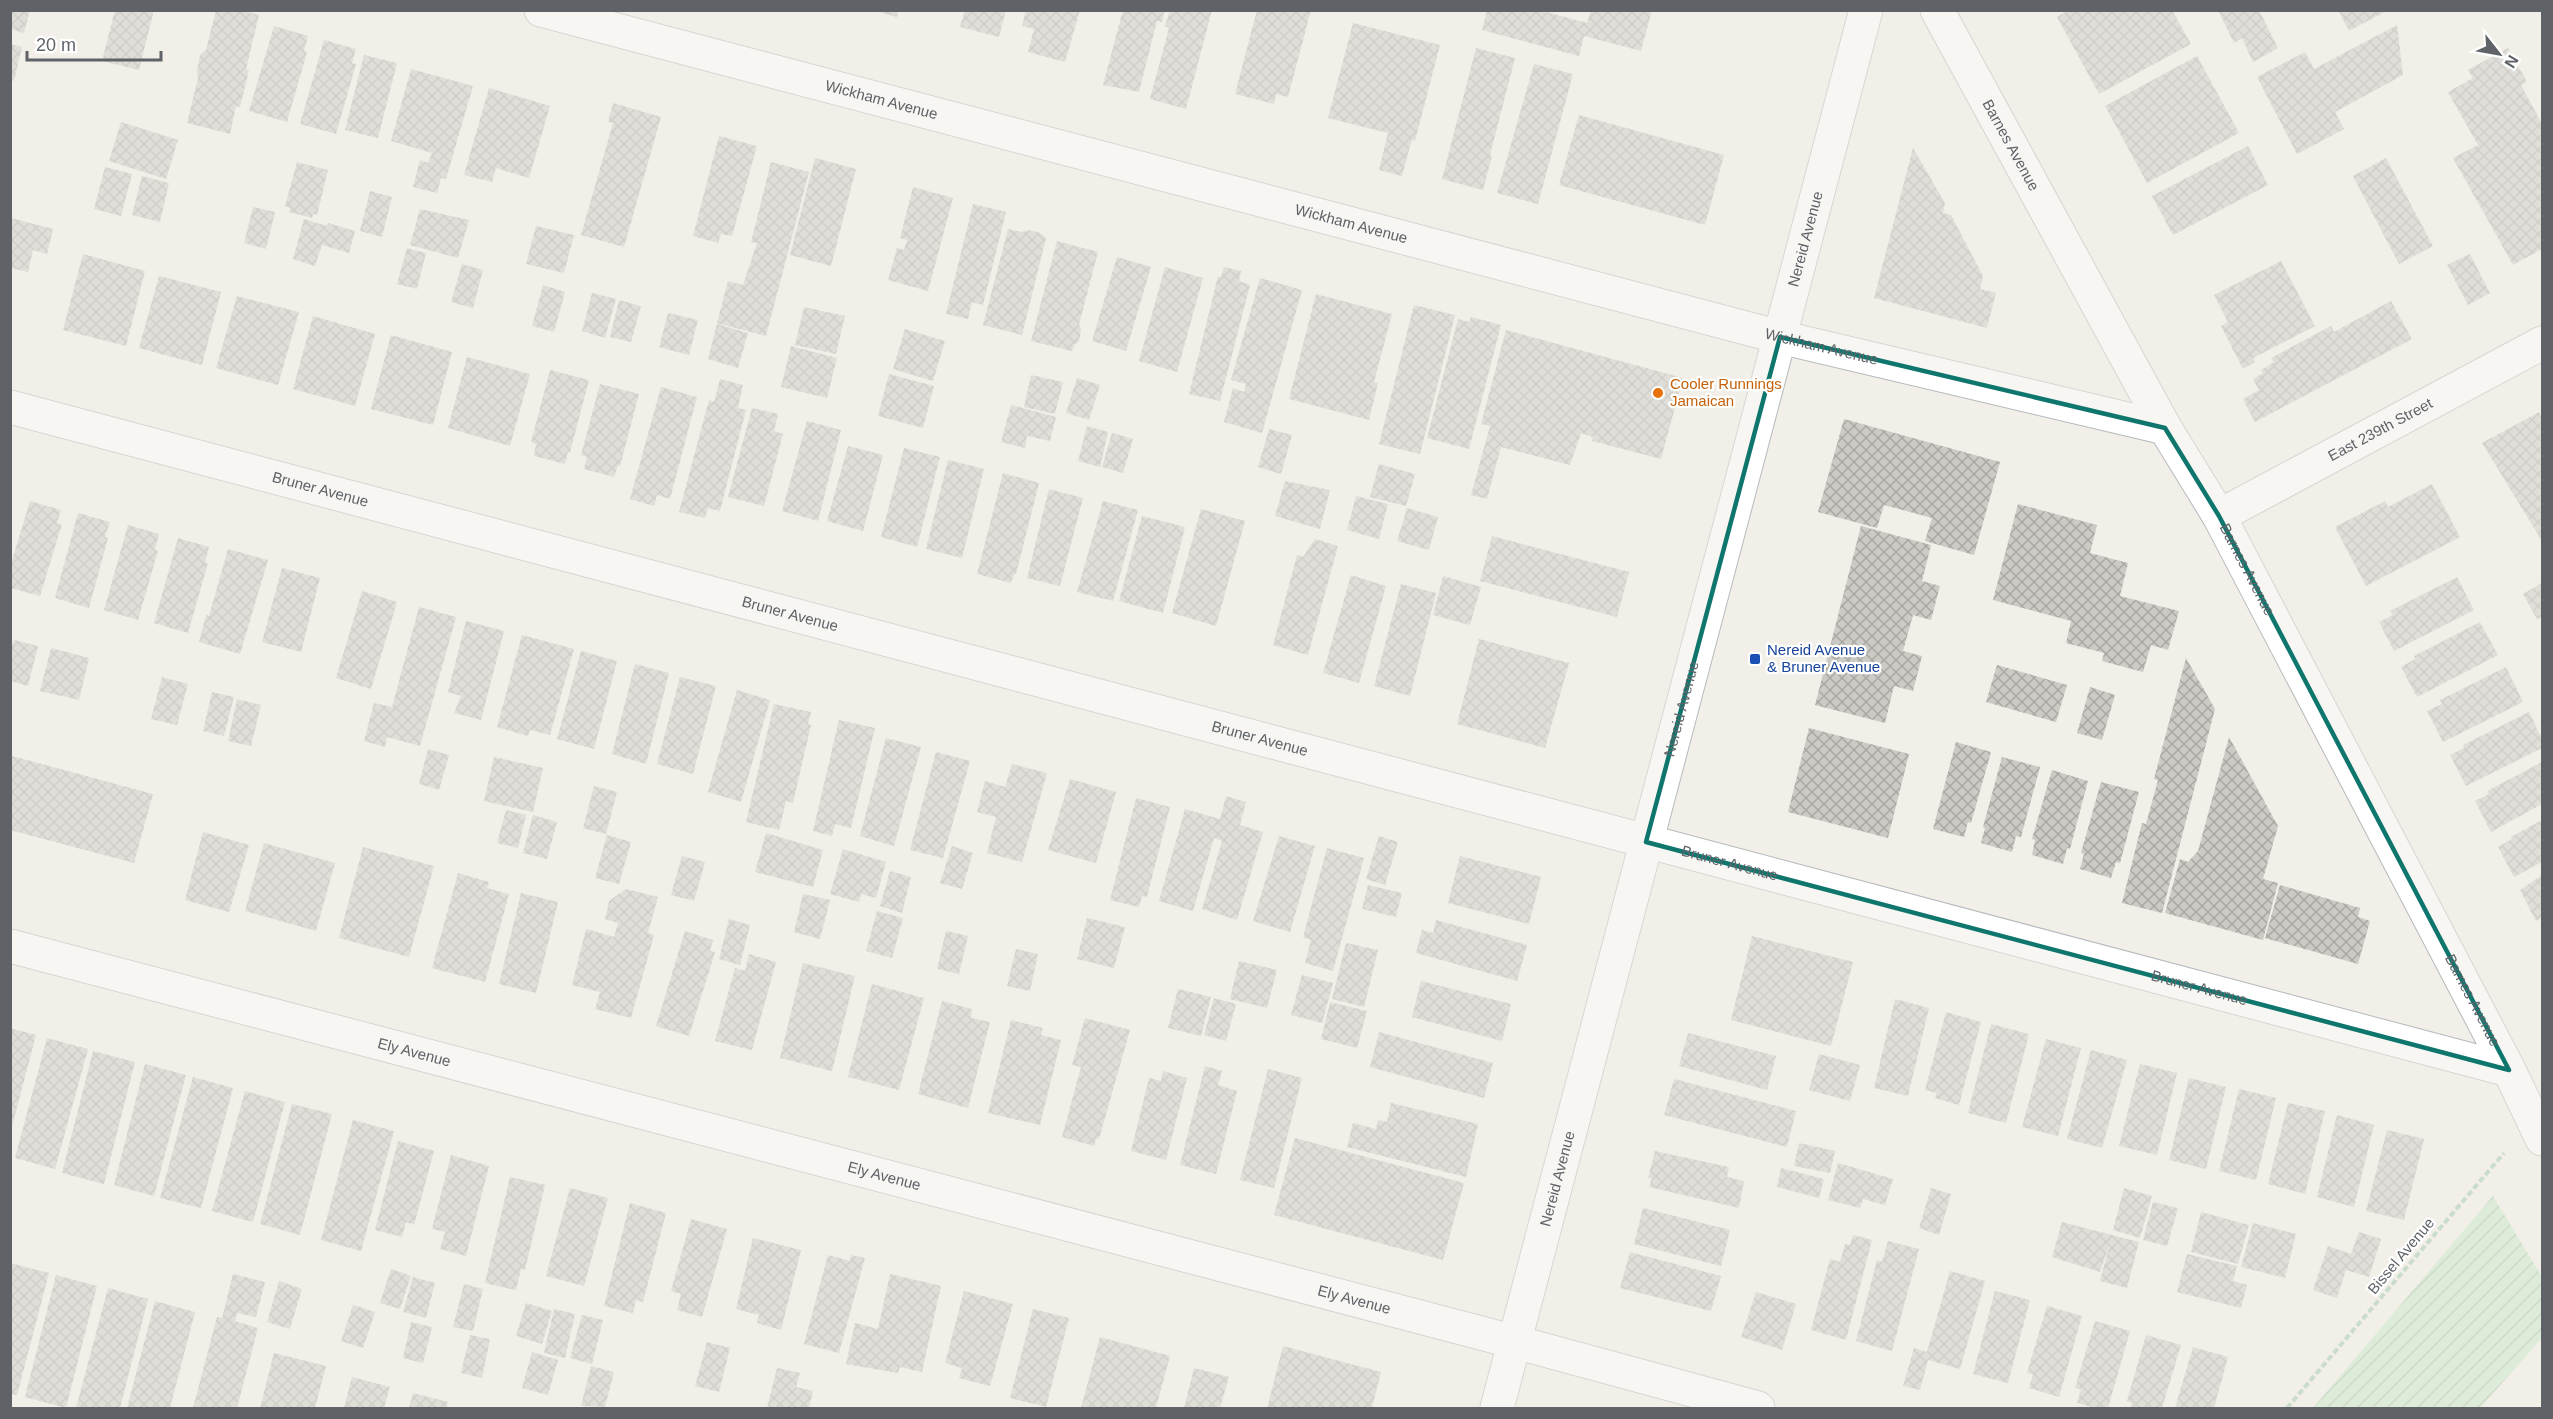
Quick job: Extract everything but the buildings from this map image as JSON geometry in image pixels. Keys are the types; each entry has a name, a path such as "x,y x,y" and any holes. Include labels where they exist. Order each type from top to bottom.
{"street":[{"name":"Wickham Avenue","path":"541,10 1780,337 2165,428"},
{"name":"Nereid Avenue","path":"1497,1408 1866,10"},
{"name":"Barnes Avenue","path":"1937,10 2165,428 2219,516 2509,1070 2538,1130"},
{"name":"East 239th Street","path":"2219,516 2542,343"},
{"name":"Bruner Avenue","path":"10,407 2509,1070"},
{"name":"Ely Avenue","path":"10,946 1758,1408"}],"path":[{"name":"Bissel Avenue","path":"2287,1408 2538,1130"}],"highlighted area":[{"path":"1780,337 2165,428 2219,516 2509,1070 1646,842"}],"green space":[{"path":"2493,1196 2542,1277 2542,1338 2480,1408 2313,1408"}],"place":[{"name":"Cooler Runnings Jamaican","path":"1658,393"},
{"name":"Nereid Avenue & Bruner Avenue","path":"1755,659"}]}
